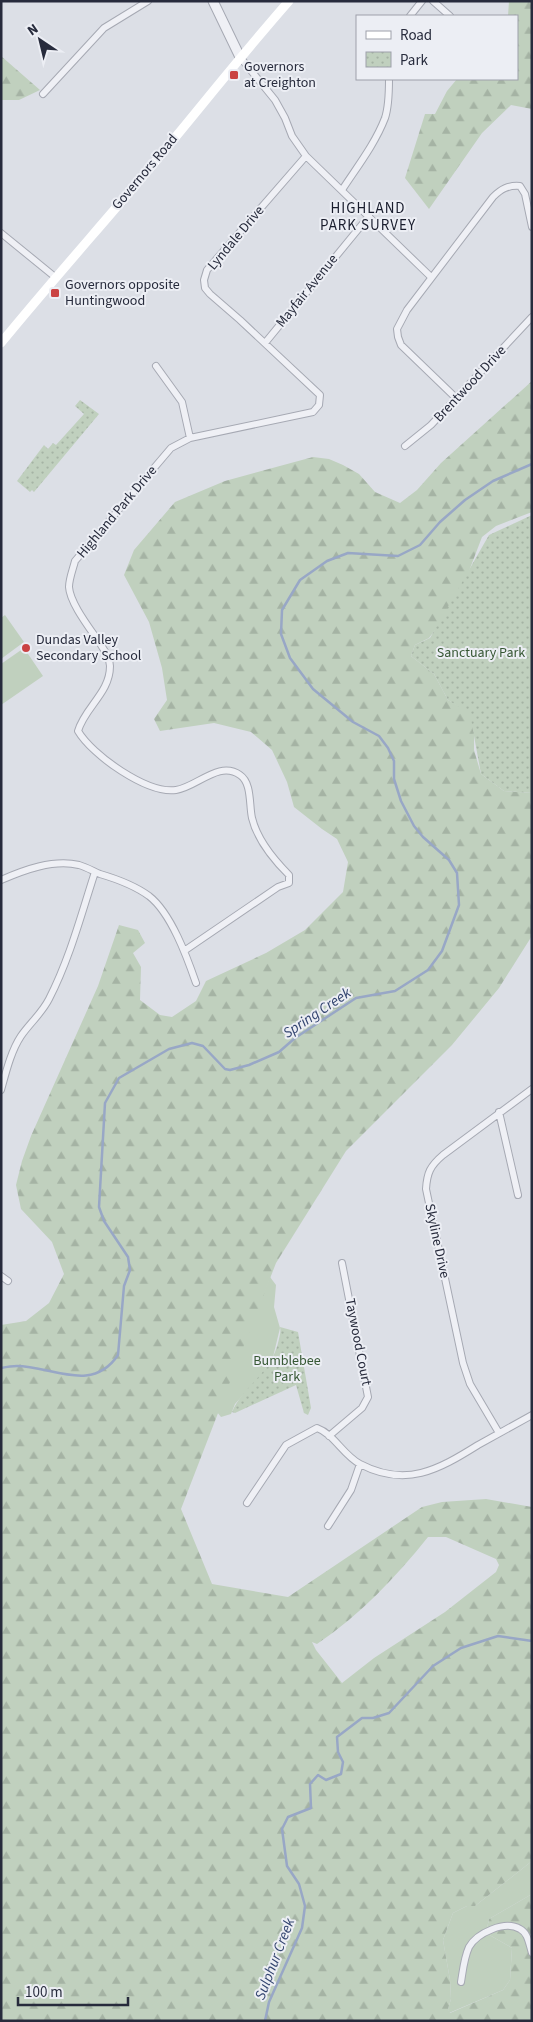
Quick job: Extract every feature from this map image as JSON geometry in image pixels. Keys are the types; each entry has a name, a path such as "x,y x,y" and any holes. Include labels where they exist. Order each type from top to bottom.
{"main road":[{"name":"Governors Road","path":"1,343 289,1"}],"street":[{"path":"43,94 104,28 148,1"},
{"path":"213,1 240,57 275,100 292,136 306,156 431,277"},
{"path":"411,15 422,1"},
{"path":"433,1 449,15"},
{"path":"342,190 371,146 385,118 389,97 389,80"},
{"name":"Lyndale Drive","path":"306,156 207,270 204,280 205,288 210,294 320,395 319,405"},
{"path":"457,399 401,345 397,329 407,310 431,277 501,189 520,186 525,194 532,227"},
{"name":"Mayfair Avenue","path":"265,343 369,216"},
{"path":"1,234 55,277"},
{"name":"Brentwood Drive","path":"405,446 431,425 457,399 532,317"},
{"path":"156,366 182,402 190,438"},
{"name":"Highland Park Drive","path":"184,951 278,888 289,883 289,875 280,866 258,834 252,817 251,801 242,776 229,770 214,773 178,790 157,789 129,775 84,742 78,731 81,722 108,684 110,665 106,654 73,600 69,588 75,561 171,448 190,438 313,412 319,405"},
{"path":"1,880 32,868 54,864 79,865 124,882 150,897 170,923 184,951 196,983"},
{"path":"1,1090 21,1036 38,1017 49,1000 68,958 96,872"},
{"name":"Skyline Drive","path":"499,1433 470,1384 463,1363 426,1189 426,1176 431,1165 532,1089"},
{"path":"500,1112 518,1195"},
{"name":"Taywood Court","path":"327,1433 362,1408 368,1397 342,1263"},
{"path":"1,1276 8,1281"},
{"path":"247,1503 286,1445 316,1428 327,1433 342,1451 360,1464 384,1474 402,1477 424,1473 446,1465 532,1414"},
{"path":"328,1526 350,1490 360,1464"},
{"path":"461,1982 470,1946 486,1933 496,1928 513,1926 526,1933 532,1953"}],"green space":[{"path":"509,1 532,1 532,109 511,105 482,133 429,209 405,178 425,114 435,114 447,91 456,80 518,80 518,15 508,15"},
{"path":"1,56 40,90 19,100 1,100"},
{"path":"532,381 532,512 496,526 482,537 458,600 429,638 415,645 411,656 434,674 448,700 471,713 474,750 481,774 504,791 532,793 532,935 499,988 452,1045 346,1151 276,1263 181,1509 212,1584 288,1597 422,1507 442,1502 486,1499 532,1507 532,1861 475,1906 467,1906 453,1913 443,1940 450,1980 451,1999 448,2009 450,2013 503,1990 510,1980 512,1948 486,1933 489,1919 532,1894 532,2021 1,2021 1,1325 26,1321 49,1303 64,1274 52,1242 21,1209 16,1185 22,1161 31,1136 98,986 119,925 138,930 145,943 133,953 141,967 140,1000 160,1015 172,1017 196,1001 206,981 266,953 305,930 343,892 348,862 337,839 294,807 287,782 272,750 251,732 214,723 160,731 154,719 167,700 162,668 149,622 124,575 134,550 175,502 225,481 313,457 329,459 359,474 375,492 400,503 417,490 441,463","holes":["428,1537 446,1537 496,1559 499,1565 496,1572 445,1612 374,1658 342,1683 312,1642 317,1644 363,1608 403,1567"]},
{"path":"80,400 99,414 34,492 32,490 30,492 17,481 44,445 48,449 53,443 56,445 84,414 75,406"},
{"name":"Sanctuary Park","path":"532,515 532,793 504,791 481,774 470,714 448,700 434,674 411,656 415,645 430,638 489,535"},
{"path":"5,615 24,642 1,659 1,618"},
{"path":"24,648 43,676 1,705 1,664"},
{"path":"270,1277 276,1285 274,1307 280,1328 273,1357 262,1374 235,1404 231,1414 221,1417 217,1412"},
{"name":"Bumblebee Park","path":"280,1327 298,1332 311,1408 308,1415 304,1413 296,1385 235,1413 232,1412 237,1402 270,1361 279,1339"},
{"path":"532,1861 532,1894 489,1919 486,1933 512,1948 510,1980 503,1990 449,2013 448,2009 451,1999 450,1980 443,1940 453,1913 467,1906 475,1906"}],"waterway":[{"name":"Spring Creek","path":"1,1368 15,1366 30,1367 84,1376 108,1367 118,1355 124,1286 130,1270 128,1257 104,1221 99,1207 105,1103 119,1078 169,1049 192,1043 203,1046 225,1069 230,1070 249,1065 279,1052 295,1038 356,998 395,991 428,970 442,951 459,905 457,873 449,860 423,837 414,826 401,801 394,779 394,761 388,748 379,736 353,722 313,689 290,658 281,634 282,610 300,580 327,561 348,553 398,556 420,545 440,522 465,500 493,481 532,464"},
{"name":"Sulphur Creek","path":"265,2021 269,2002 302,1928 305,1906 299,1884 287,1866 282,1829 288,1817 311,1808 310,1784 318,1775 326,1780 341,1774 343,1762 338,1752 337,1737 362,1718 373,1718 389,1713 433,1666 461,1648 498,1636 532,1641"}],"place":[{"name":"Governors at Creighton","path":"234,75"},
{"name":"Governors opposite Huntingwood","path":"55,293"},
{"name":"Dundas Valley Secondary School","path":"26,648"}],"district":[{"name":"HIGHLAND PARK SURVEY","path":"368,216"}]}
